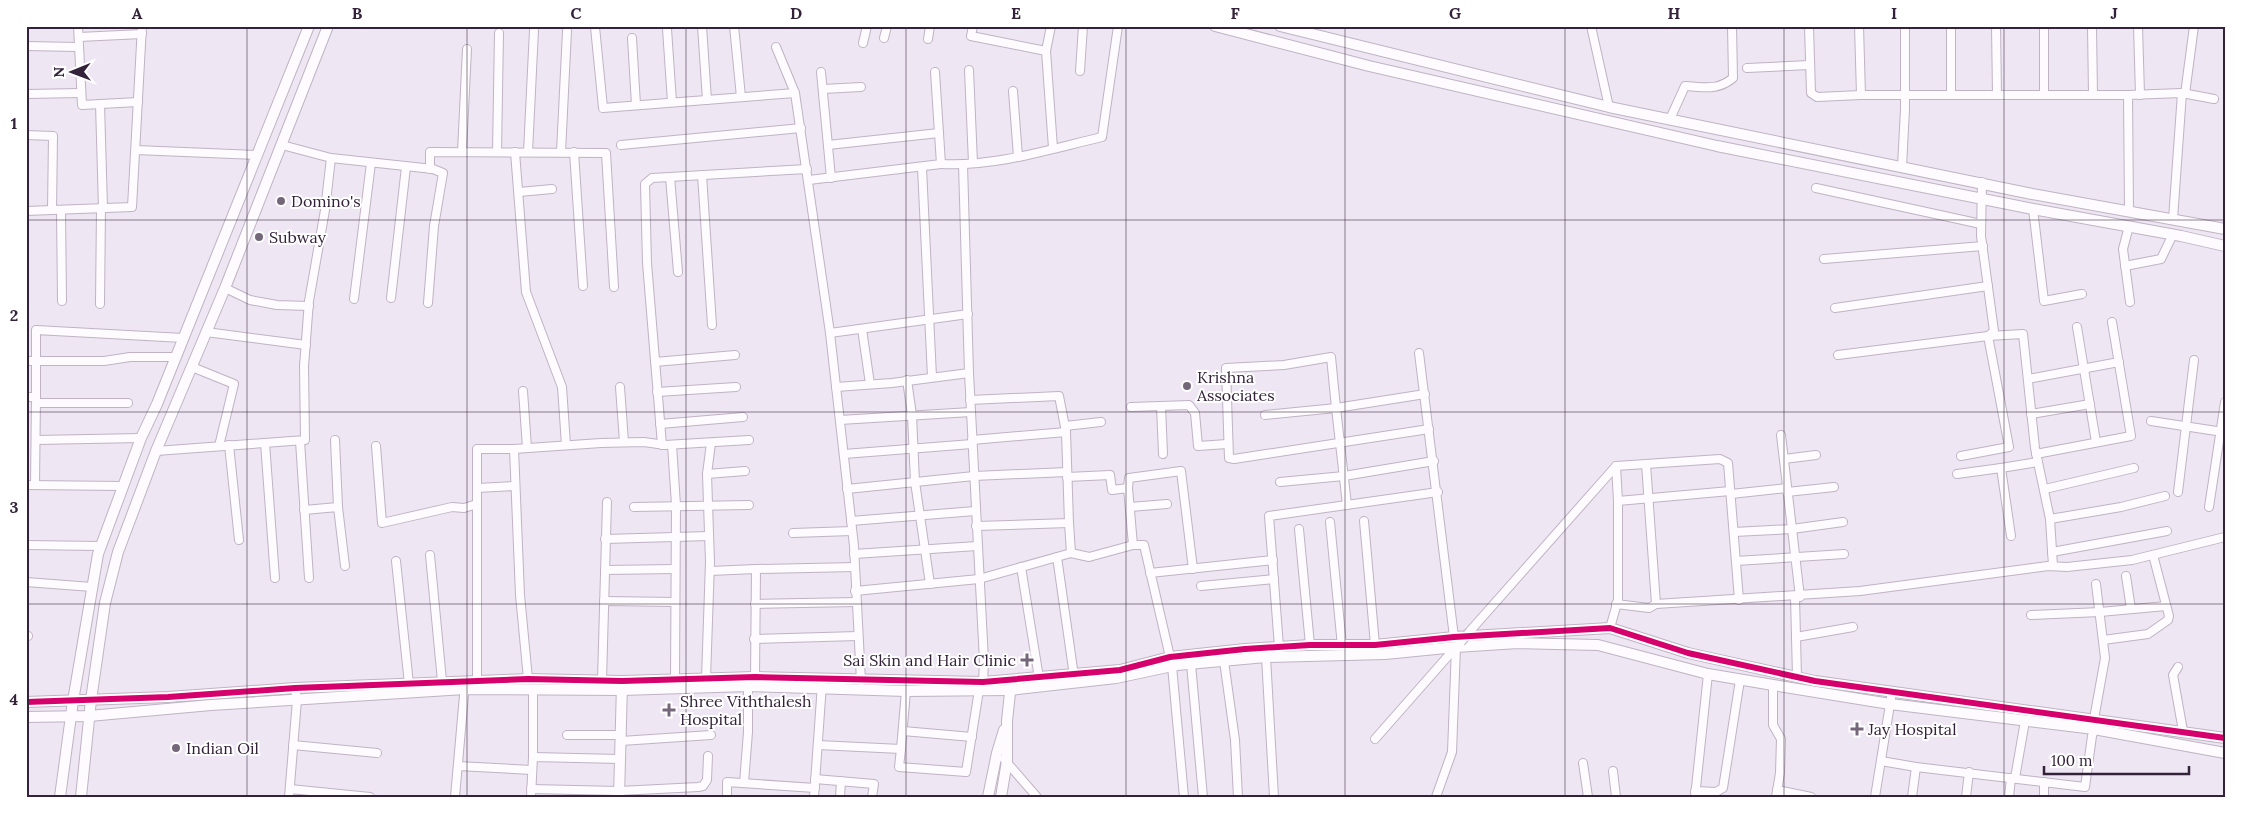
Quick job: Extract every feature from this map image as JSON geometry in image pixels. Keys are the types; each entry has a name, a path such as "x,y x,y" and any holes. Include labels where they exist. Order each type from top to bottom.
{"street":[{"path":"78,26 82,105 138,102"},
{"path":"60,797 73,701 100,546 174,357 310,26"},
{"path":"81,797 89,716 105,603 118,552 156,451 225,288 328,26"},
{"path":"702,26 708,100"},
{"path":"734,26 741,97"},
{"path":"863,43 867,26"},
{"path":"884,38 887,26"},
{"path":"928,39 930,26"},
{"path":"973,26 970,36 1046,51"},
{"path":"1051,26 1046,51 1053,148"},
{"path":"1080,71 1083,26"},
{"path":"808,180 1018,157 1102,137 1118,26"},
{"path":"1215,26 1362,64 1710,144 2033,209 2173,234 2225,246"},
{"path":"1280,26 1609,107 2129,212 2225,229"},
{"path":"1592,26 1609,107"},
{"path":"1670,119 1685,86 1716,88 1723,86 1733,78 1732,26"},
{"path":"1809,26 1809,65 1812,95 1817,97 1861,95 2128,95 2184,93 2214,99"},
{"path":"1859,26 1861,95"},
{"path":"1902,167 1906,95 1905,26"},
{"path":"1951,26 1951,95"},
{"path":"1996,26 1997,95"},
{"path":"2044,26 2044,95"},
{"path":"2092,26 2093,95"},
{"path":"2138,26 2140,94"},
{"path":"2173,219 2184,93 2194,26"},
{"path":"595,27 603,108 795,93"},
{"path":"667,29 672,102"},
{"path":"26,211 132,207 142,30 79,36"},
{"path":"528,152 534,30"},
{"path":"561,152 566,31"},
{"path":"497,152 499,33"},
{"path":"632,38 636,105"},
{"path":"26,46 78,47"},
{"path":"776,47 795,93 830,334 852,531 861,681"},
{"path":"462,152 467,49"},
{"path":"1747,68 1809,65"},
{"path":"969,70 973,163"},
{"path":"821,72 831,178"},
{"path":"935,72 941,164"},
{"path":"822,89 861,87"},
{"path":"1013,91 1018,157"},
{"path":"26,94 81,93"},
{"path":"2128,95 2129,212"},
{"path":"100,104 102,208 100,304"},
{"path":"622,145 801,128"},
{"path":"828,145 939,132"},
{"path":"26,135 53,136 52,210"},
{"path":"282,145 331,158 430,169 443,173 434,226 428,303"},
{"path":"136,150 257,155"},
{"path":"430,169 430,152 606,153 614,287"},
{"path":"516,152 526,292 562,387 566,445"},
{"path":"574,152 583,286"},
{"path":"156,451 305,440 306,345 309,306 325,210 331,158"},
{"path":"354,299 371,163"},
{"path":"906,690 899,767 966,772 984,661 970,400 963,164"},
{"path":"391,298 406,166"},
{"path":"922,168 932,377"},
{"path":"662,445 647,263 644,189 647,181 652,178 807,169"},
{"path":"702,175 712,325"},
{"path":"670,177 678,272"},
{"path":"1982,182 1981,224 1994,331 1988,336"},
{"path":"1816,188 1981,224"},
{"path":"519,192 552,189"},
{"path":"2033,209 2044,301 2082,294"},
{"path":"61,210 62,301"},
{"path":"2129,226 2123,245 2130,302"},
{"path":"2125,266 2161,259 2173,234"},
{"path":"1824,259 1983,246"},
{"path":"1835,308 1988,286"},
{"path":"225,288 250,300 277,305 309,306"},
{"path":"830,334 968,314"},
{"path":"1957,474 2001,468 2096,442 2131,436 2112,322"},
{"path":"2077,327 2096,442"},
{"path":"862,329 870,384"},
{"path":"26,330 183,338"},
{"path":"35,485 36,330"},
{"path":"206,332 306,345"},
{"path":"1838,355 1988,336 2023,334 2037,458 2050,518 2053,566"},
{"path":"1961,456 2009,447 1988,336"},
{"path":"1419,353 1457,642 1452,752 1436,797"},
{"path":"655,362 735,355"},
{"path":"26,361 104,361 130,357 174,357"},
{"path":"1347,505 1344,476 1340,441 1336,408 1331,357 1284,365 1226,368 1227,444 1228,455 1231,459 1340,441 1429,429"},
{"path":"2178,492 2184,426 2194,360"},
{"path":"2028,378 2118,362"},
{"path":"192,367 234,384 219,446"},
{"path":"836,387 969,373"},
{"path":"907,380 912,415 915,482 930,584"},
{"path":"620,386 624,442"},
{"path":"657,392 736,387"},
{"path":"523,391 527,448"},
{"path":"1265,415 1336,408 1424,394"},
{"path":"26,396 36,400 128,404"},
{"path":"970,400 1059,396 1065,429 1071,553"},
{"path":"2209,507 2222,432 2225,402"},
{"path":"2031,414 2090,404"},
{"path":"1131,407 1186,405 1194,409 1198,446 1227,444"},
{"path":"1161,406 1163,454"},
{"path":"840,420 971,412"},
{"path":"660,424 743,417"},
{"path":"844,454 972,442 1101,422"},
{"path":"2151,422 2222,432"},
{"path":"26,435 36,437 142,438"},
{"path":"1781,435 1796,558 1797,677"},
{"path":"335,440 338,507 344,566"},
{"path":"477,680 477,449 514,449 624,442 672,445 749,440"},
{"path":"300,441 309,578"},
{"path":"265,443 275,578"},
{"path":"706,678 710,571 707,474 711,443"},
{"path":"229,445 239,540"},
{"path":"672,445 676,505 675,680"},
{"path":"376,446 382,523 452,507 464,508 477,504"},
{"path":"514,449 520,595 528,679"},
{"path":"1784,459 1816,455"},
{"path":"1375,739 1457,642 1470,631 1616,466 1725,460 1728,463 1739,600"},
{"path":"1280,482 1344,476 1434,462"},
{"path":"1646,464 1656,604"},
{"path":"1610,628 1618,600 1616,466"},
{"path":"2001,468 2011,536"},
{"path":"2045,489 2134,468"},
{"path":"707,474 746,471"},
{"path":"1133,545 1128,478 1181,471 1193,569"},
{"path":"847,489 974,476 1067,474 1110,475 1112,490 1128,488"},
{"path":"26,485 123,486"},
{"path":"477,488 515,486"},
{"path":"1618,501 1730,492 1834,487"},
{"path":"1279,647 1269,516 1438,492"},
{"path":"2050,518 2120,507 2165,496"},
{"path":"602,680 607,502"},
{"path":"1130,507 1167,504"},
{"path":"634,507 749,505"},
{"path":"304,510 338,507"},
{"path":"851,521 975,511"},
{"path":"1364,521 1375,645"},
{"path":"1330,522 1342,646"},
{"path":"1734,532 1792,530 1843,522"},
{"path":"976,526 1069,523"},
{"path":"1299,529 1310,645"},
{"path":"794,533 852,531"},
{"path":"2052,552 2167,531"},
{"path":"606,539 708,536"},
{"path":"1616,604 1649,608 1656,604 1797,597 1860,591 2053,566 2067,567 2122,562 2225,537"},
{"path":"26,545 100,546"},
{"path":"855,590 979,579 1071,553 1089,557 1133,545 1144,545 1171,661 1184,797"},
{"path":"854,554 977,546"},
{"path":"1736,561 1844,554"},
{"path":"430,555 442,681"},
{"path":"2103,640 2151,633 2168,620 2153,555"},
{"path":"1057,557 1074,676"},
{"path":"1150,573 1273,560"},
{"path":"396,561 409,684"},
{"path":"710,571 756,568 855,567"},
{"path":"1021,567 1040,678"},
{"path":"744,783 754,639 756,568"},
{"path":"605,570 676,569"},
{"path":"2126,576 2131,609"},
{"path":"1201,586 1274,579"},
{"path":"26,582 92,586"},
{"path":"1881,761 1916,768 1969,772 2085,787 2105,658 2096,584"},
{"path":"604,601 675,602"},
{"path":"755,604 856,602"},
{"path":"2031,615 2100,612 2166,606"},
{"path":"1796,637 1853,627"},
{"path":"822,683 906,690 1116,678 1171,661 1191,664 1266,657 1386,654 1457,642 1610,628 1688,653 1797,677 2095,723 2225,753"},
{"path":"754,639 858,636"},
{"path":"1011,684 1040,678 1074,676 1279,647 1457,642 1598,645 1708,674 1890,704 2025,720 2095,723 2183,731 2225,738"},
{"path":"1266,657 1274,797"},
{"path":"1224,661 1235,740 1238,797"},
{"path":"1191,664 1203,797"},
{"path":"2178,666 2173,676 2183,731"},
{"path":"1708,674 1695,794 1716,792 1723,788 1740,680"},
{"path":"26,717 89,716 211,705 296,700 465,685 477,680 602,680 622,686 706,678 751,682"},
{"path":"26,702 442,681 465,685 533,690 751,682 822,683 861,681 981,686"},
{"path":"726,797 727,782 814,792 822,683"},
{"path":"1001,797 1007,761 1007,721 1011,684"},
{"path":"455,797 465,685"},
{"path":"1773,685 1773,725 1781,739 1776,793 1811,797"},
{"path":"619,794 622,686"},
{"path":"295,688 296,700 290,793 370,797"},
{"path":"533,690 531,793 619,794 703,786 707,780 708,756"},
{"path":"1875,797 1892,692"},
{"path":"2009,797 2025,720"},
{"path":"988,797 997,752 1007,721"},
{"path":"903,731 972,737"},
{"path":"567,735 621,738 711,735"},
{"path":"293,745 377,753"},
{"path":"818,745 902,749"},
{"path":"997,752 1037,797"},
{"path":"533,757 620,759"},
{"path":"1583,763 1588,797"},
{"path":"458,766 532,770"},
{"path":"1912,797 1916,768"},
{"path":"1613,771 1616,797"},
{"path":"1966,797 1969,772"},
{"path":"815,779 874,784 872,797"},
{"path":"840,797 841,781"},
{"path":"2044,782 2044,797"}],"cycle path":[{"path":"26,702 168,697 295,688 528,679 622,681 755,677 983,682 1120,670 1170,657 1245,649 1310,645 1375,645 1454,637 1610,628 1688,653 1815,681 2225,738"}],"place":[{"name":"Domino's","path":"281,201"},
{"name":"Subway","path":"259,237"},
{"name":"Krishna Associates","path":"1187,386"},
{"name":"Sai Skin and Hair Clinic","path":"1027,660"},
{"name":"Shree Viththalesh Hospital","path":"669,710"},
{"name":"Jay Hospital","path":"1857,729"},
{"name":"Indian Oil","path":"176,748"}]}
